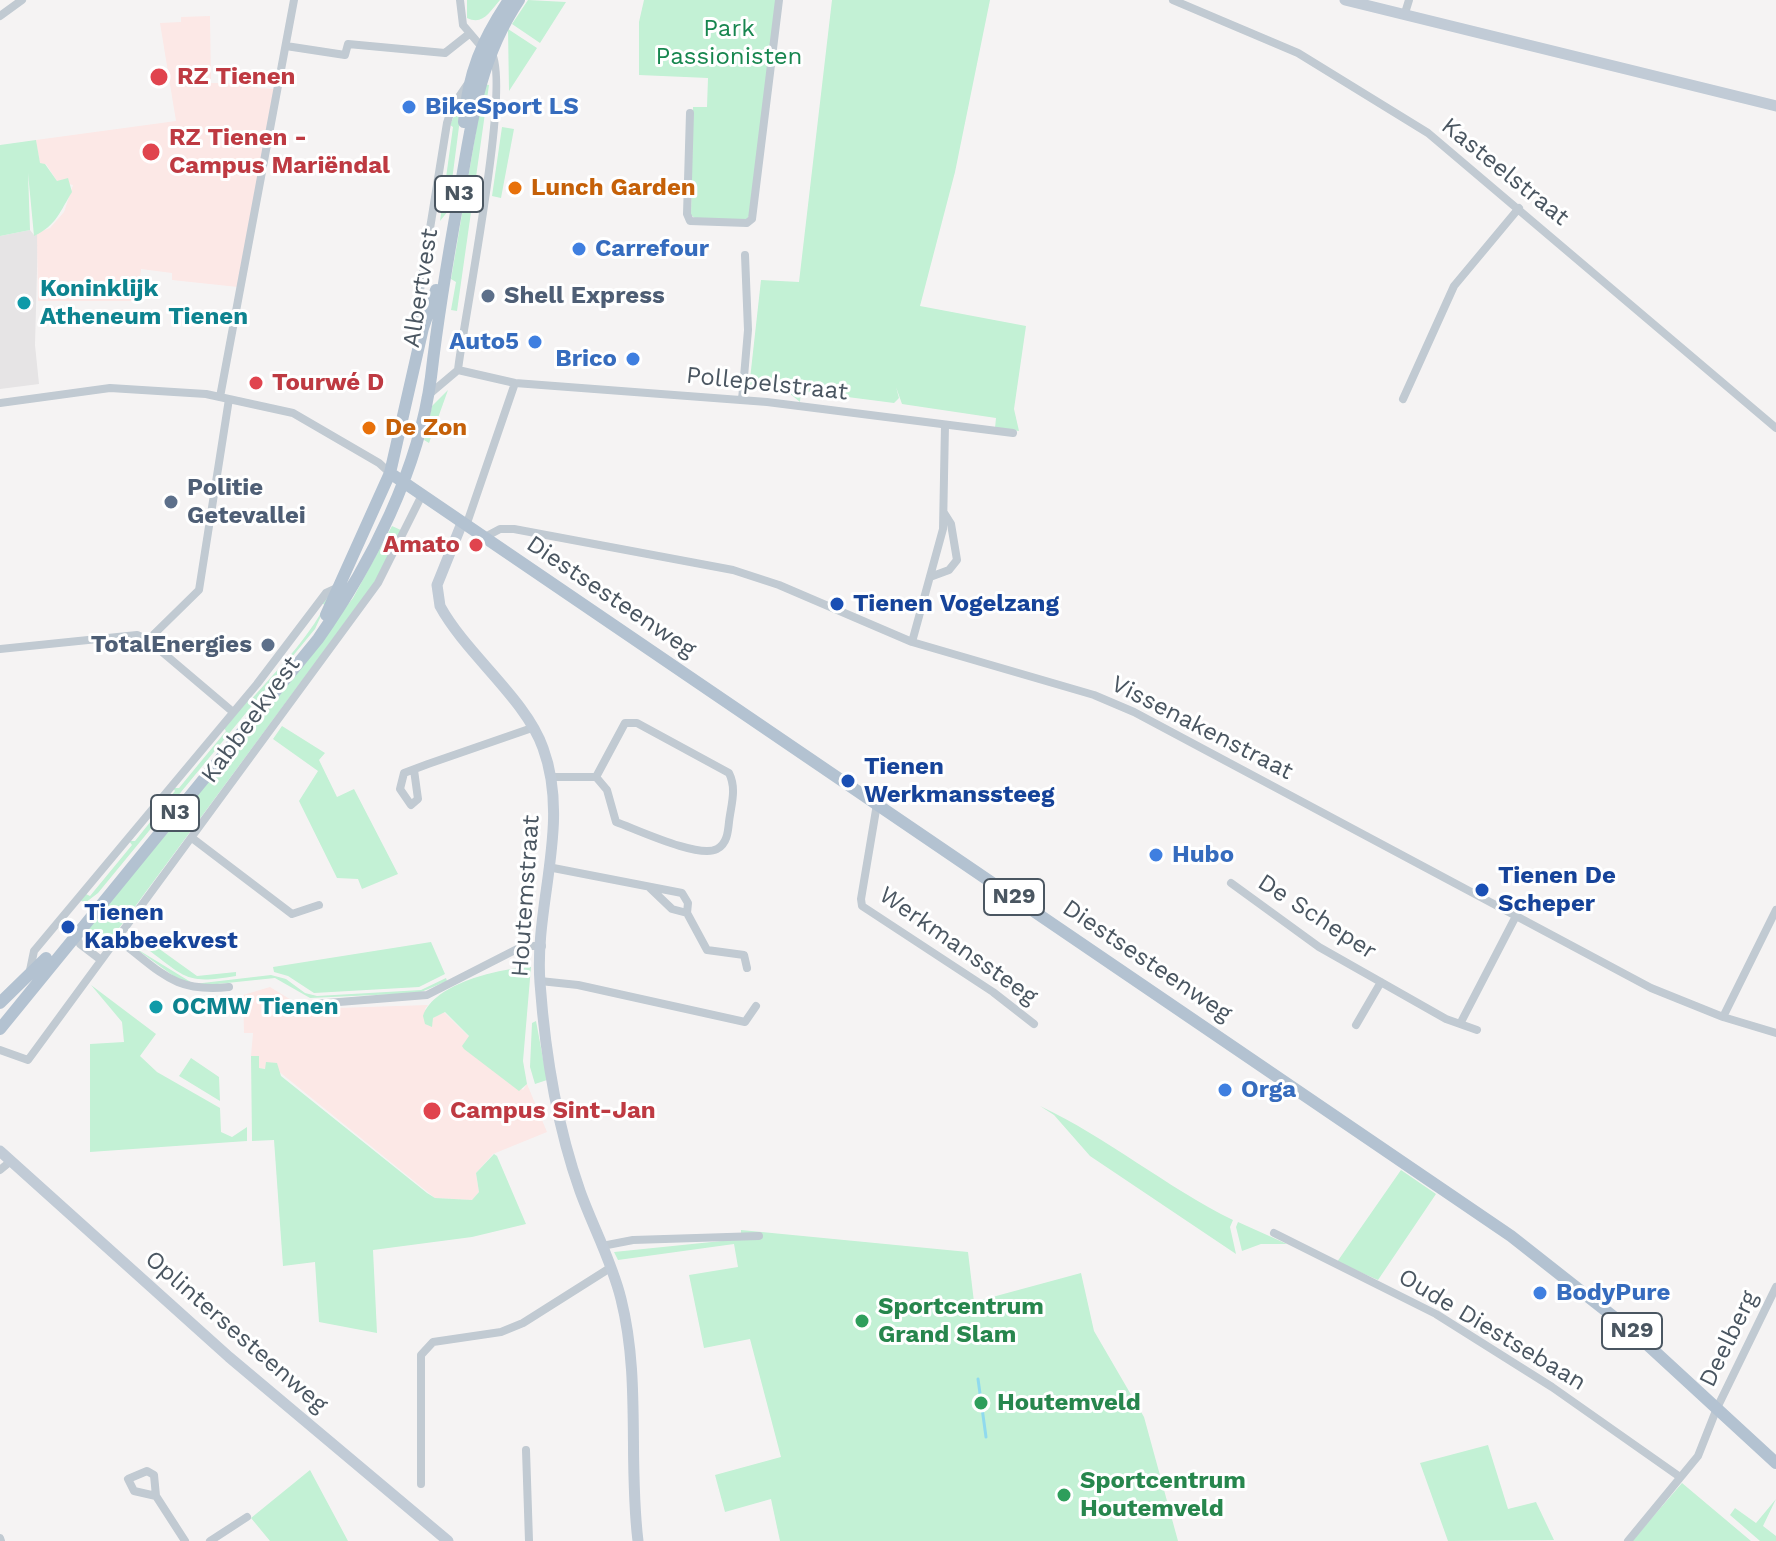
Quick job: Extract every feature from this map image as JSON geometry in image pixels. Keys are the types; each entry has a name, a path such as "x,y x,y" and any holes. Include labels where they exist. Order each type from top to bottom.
{"main road":[{"name":"Albertvest","path":"390,473 423,328 441,268 467,84 509,0"},
{"name":"Albertvest","path":"401,483 426,397 472,110 485,48 519,0"},
{"name":"Diestsesteenweg","path":"390,473 1511,1236 1608,1310 1776,1463"},
{"name":"Kabbeekvest","path":"0,1003 71,931 318,628 390,473"},
{"name":"Kabbeekvest","path":"0,1029 318,639 362,569 401,483"}],"street":[{"path":"0,16 10,3 22,0"},
{"path":"148,640 199,590 225,398 294,0"},
{"path":"460,0 461,20 469,34 485,48"},
{"path":"690,113 687,214 690,221 747,223 752,219 779,0"},
{"name":"Kasteelstraat","path":"1173,0 1260,35 1320,66 1428,133 1776,428"},
{"path":"1345,0 1776,106"},
{"path":"1405,13 1409,0"},
{"path":"286,46 345,55 348,44 445,53 469,34"},
{"name":"Albertvest","path":"456,373 498,109 498,64 485,48"},
{"path":"1403,399 1454,286 1519,208"},
{"path":"742,400 748,330 745,255"},
{"path":"426,397 456,373"},
{"name":"Pollepelstraat","path":"456,373 515,383 742,400 1013,433"},
{"path":"464,524 515,383"},
{"path":"0,403 110,388 166,389 225,398 293,413 379,463 390,473"},
{"path":"912,642 943,529 945,425"},
{"name":"Kabbeekvest","path":"0,1050 28,1060 378,583 421,497"},
{"path":"930,577 949,570 957,560 951,524 943,512"},
{"name":"Houtemstraat","path":"464,524 437,585 440,606 532,728 542,745 553,777 554,821 540,981 562,1125 580,1189 621,1299 629,1353 638,1541"},
{"name":"Vissenakenstraat","path":"485,537 500,529 514,529 733,570 779,585 912,642 1094,695 1134,712 1651,988 1723,1017 1776,1033"},
{"name":"Kabbeekvest","path":"29,975 34,951 233,712 326,593 339,587"},
{"path":"0,649 137,635 148,640 233,712"},
{"path":"553,777 596,777 607,790 616,822 695,850 720,848 727,836 734,784 729,773 637,723 625,723 596,777"},
{"path":"414,770 532,728"},
{"name":"Werkmanssteeg","path":"877,804 862,906 993,992 1034,1024"},
{"path":"192,838 292,914 319,905"},
{"path":"548,867 682,893 688,903 687,913 707,950 744,955 747,968"},
{"name":"De Scheper","path":"1231,883 1287,926 1381,982 1477,1030"},
{"path":"649,887 672,909 687,913"},
{"path":"1723,1017 1776,910"},
{"path":"1460,1024 1516,916"},
{"path":"75,934 80,944 101,960"},
{"path":"117,939 181,985 203,989 229,987"},
{"path":"314,1004 427,995 523,946 542,946"},
{"path":"540,981 578,985 745,1022 756,1006"},
{"name":"De Scheper","path":"1356,1025 1381,982"},
{"name":"Oplintersesteenweg","path":"0,1151 229,1357 448,1541"},
{"path":"0,1170 11,1161"},
{"name":"Oude Diestsebaan","path":"1274,1233 1436,1314 1552,1387 1680,1477"},
{"path":"602,1246 633,1240 759,1236"},
{"path":"421,1484 421,1355 425,1347 433,1342 501,1332 523,1323 610,1268"},
{"name":"Deelberg","path":"1628,1541 1698,1456 1717,1408 1776,1287"},
{"path":"526,1450 529,1541"},
{"path":"156,1496 185,1541"},
{"path":"210,1541 247,1517"}],"shaded area":[{"name":"RZ Tienen - Campus Mariëndal","path":"210,16 211,83 237,83 238,76 258,77 258,88 275,89 238,287 172,280 172,273 141,269 138,301 38,301 37,233 50,228 64,212 73,185 57,181 46,164 40,164 36,140 176,121 160,23 181,22 181,17"},
{"path":"30,230 34,235 38,234 35,345 39,384 0,389 0,236"},
{"name":"Campus Sint-Jan","path":"270,987 306,1009 428,1005 425,1009 433,1018 444,1012 523,1090 527,1084 547,1132 493,1154 476,1173 479,1192 472,1200 435,1198 277,1070 258,1068 259,1057 251,1056 253,1033 244,1033 243,995"}],"green space":[{"path":"467,0 500,0 482,19 473,20 467,18"},
{"path":"528,0 566,2 540,43 512,24"},
{"name":"Park Passionisten","path":"644,0 776,0 752,211 747,219 696,219 691,215 693,107 707,107 708,78 639,75 639,22"},
{"path":"832,0 990,0 955,172 920,306 1026,326 1014,409 1019,431 995,428 996,418 902,404 896,387 899,398 894,403 801,391 800,402 789,393 749,388 761,280 799,282"},
{"path":"508,29 537,48 509,91"},
{"path":"484,84 489,85 457,311 451,310 456,282 451,279"},
{"path":"463,96 448,211 440,221 453,127 450,125"},
{"path":"502,127 514,129 501,198 492,196"},
{"path":"36,140 40,163 45,164 57,181 68,178 72,192 53,222 34,236 28,173 30,230 0,236 0,145"},
{"path":"448,390 429,443 424,440 432,406"},
{"path":"392,526 403,531 374,583 105,947 95,949 84,938 84,931 353,598"},
{"path":"331,594 315,629 98,893 85,903 80,900 86,894 90,896 132,845 129,841 135,841 175,791 173,788 179,788 226,731 223,727 291,654 318,617 325,605 321,603"},
{"path":"282,726 325,753 319,760 337,797 354,789 398,874 362,889 358,879 337,878 299,801 318,771 273,739"},
{"path":"133,930 197,976 236,972 236,976 208,979 189,977 131,941"},
{"path":"431,942 445,974 419,987 314,993 288,976 274,972 273,967"},
{"path":"132,946 194,984 271,975 286,979 305,993 317,996 421,990 446,978 447,981 419,993 310,998 275,978 198,986 179,980"},
{"path":"531,967 523,1061 527,1084 519,1091 464,1049 462,1046 469,1036 445,1012 433,1018 432,1027 425,1024 423,1016 430,1004 454,986 503,970"},
{"path":"91,985 156,1034 140,1056 157,1072 220,1108 221,1132 232,1137 247,1127 247,1141 90,1152 90,1044 124,1042 122,1022"},
{"path":"536,1021 547,1080 535,1084 530,1067 532,1023"},
{"path":"251,1056 259,1056 259,1068 265,1069 266,1062 277,1063 281,1076 435,1198 472,1200 479,1192 476,1173 494,1154 526,1224 472,1237 373,1250 377,1333 319,1322 315,1262 283,1266 274,1140 252,1141"},
{"path":"191,1058 219,1077 220,1101 179,1076"},
{"path":"1040,1106 1233,1220 1230,1227 1236,1254 1090,1156 1054,1115"},
{"path":"1401,1170 1436,1194 1378,1280 1337,1262"},
{"path":"1238,1222 1287,1244 1261,1244 1242,1251 1236,1227"},
{"name":"Houtemveld","path":"741,1230 968,1252 974,1302 1081,1273 1094,1331 1144,1417 1178,1541 780,1541 771,1499 725,1512 715,1475 781,1457 750,1339 704,1348 689,1275 738,1267 734,1244 618,1260 614,1252 741,1239"},
{"path":"1488,1445 1508,1509 1536,1502 1554,1540 1448,1541 1420,1463"},
{"path":"310,1470 348,1541 270,1541 251,1518"},
{"path":"1682,1483 1751,1541 1632,1541"},
{"path":"1776,1499 1763,1526 1776,1536 1776,1541 1760,1541 1730,1515 1735,1508 1756,1523"}],"waterway":[{"path":"978,1379 986,1437"}],"place":[{"name":"RZ Tienen","path":"159,77"},
{"name":"BikeSport LS","path":"409,107"},
{"name":"RZ Tienen - Campus Mariëndal","path":"151,152"},
{"name":"Lunch Garden","path":"515,188"},
{"name":"Carrefour","path":"579,249"},
{"name":"Shell Express","path":"488,296"},
{"name":"Koninklijk Atheneum Tienen","path":"24,303"},
{"name":"Auto5","path":"535,342"},
{"name":"Brico","path":"633,359"},
{"name":"Tourwé D","path":"256,383"},
{"name":"De Zon","path":"369,428"},
{"name":"Politie Getevallei","path":"171,502"},
{"name":"Amato","path":"476,545"},
{"name":"Tienen Vogelzang","path":"837,604"},
{"name":"TotalEnergies","path":"268,645"},
{"name":"Tienen Werkmanssteeg","path":"848,781"},
{"name":"Hubo","path":"1156,855"},
{"name":"Tienen De Scheper","path":"1482,890"},
{"name":"Tienen Kabbeekvest","path":"68,927"},
{"name":"OCMW Tienen","path":"156,1007"},
{"name":"Orga","path":"1225,1090"},
{"name":"Campus Sint-Jan","path":"432,1111"},
{"name":"BodyPure","path":"1540,1293"},
{"name":"Sportcentrum Grand Slam","path":"862,1321"},
{"name":"Houtemveld","path":"981,1403"},
{"name":"Sportcentrum Houtemveld","path":"1064,1495"}]}
